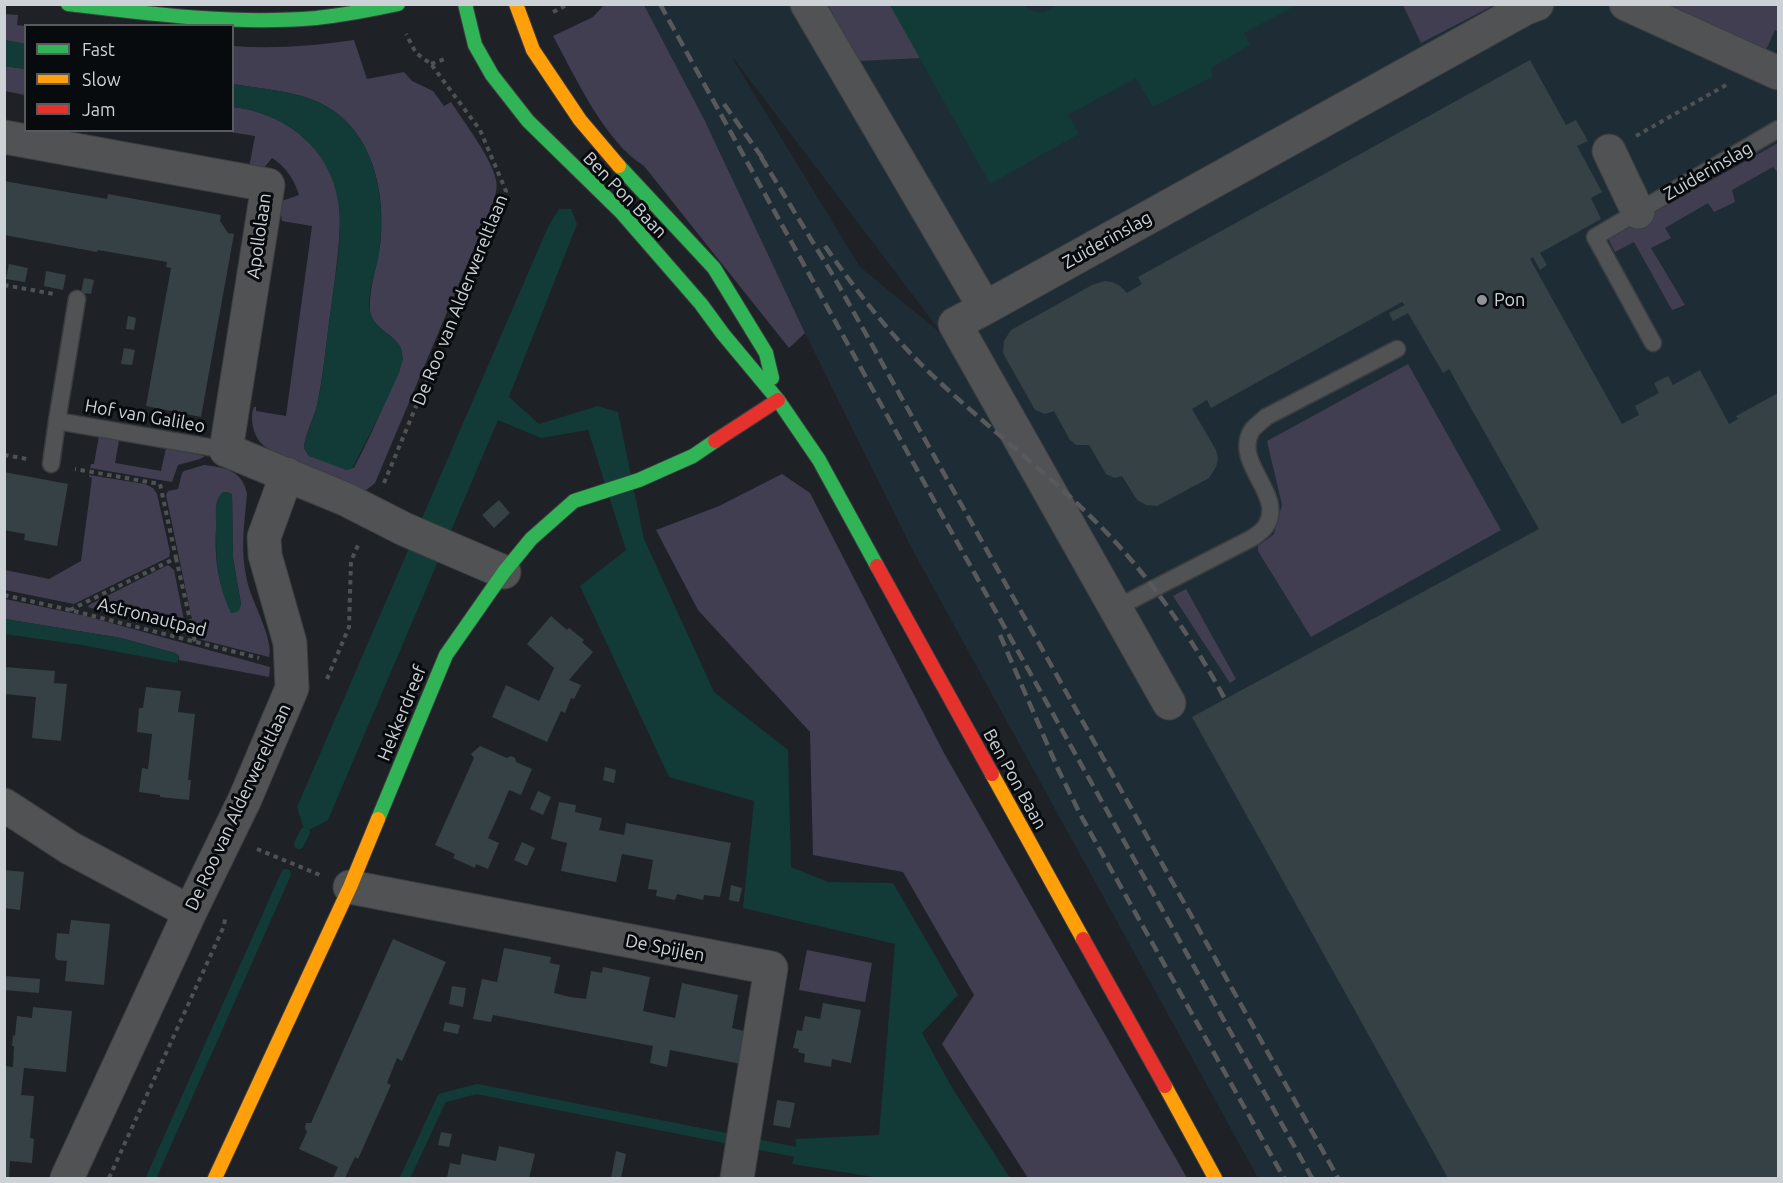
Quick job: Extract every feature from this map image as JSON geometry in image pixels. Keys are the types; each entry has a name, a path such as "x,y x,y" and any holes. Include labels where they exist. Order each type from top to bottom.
{"street":[{"path":"68,4 173,18 268,21 329,16 398,4"},
{"name":"Ben Pon Baan","path":"465,4 475,45 492,75 528,121 621,213 701,304 778,400 825,471 1215,1179"},
{"name":"Ben Pon Baan","path":"516,4 533,50 580,120 617,164 714,268 766,353 778,400"},
{"path":"807,4 985,308"},
{"name":"Zuiderinslag","path":"1116,608 954,324 1537,4"},
{"path":"1626,4 1771,70"},
{"name":"Apollolaan","path":"4,137 268,185 226,450"},
{"path":"1609,151 1638,212"},
{"name":"Hekkerdreef","path":"215,1179 350,887 446,655 504,572 531,538 574,501 639,480 693,456 778,400"},
{"path":"226,450 345,499 404,529 504,572"},
{"name":"De Roo van Alderwereltlaan","path":"67,1179 244,799 292,688 290,643 265,555 264,537 287,474"},
{"path":"1116,608 1169,704"},
{"path":"4,805 70,848 190,912"},
{"name":"De Spijlen","path":"350,887 771,968 739,1171"}],"lane":[{"name":"Zuiderinslag","path":"1653,343 1595,237 1779,129"},
{"name":"Hof van Galileo","path":"51,464 77,299"},
{"path":"1116,608 1254,537 1267,525 1270,513 1269,499 1251,465 1248,448 1252,431 1266,417 1396,349"},
{"name":"Hof van Galileo","path":"57,421 226,450"}],"path":[{"name":"De Roo van Alderwereltlaan","path":"324,685 349,627 351,561 506,191 480,130 431,64"},
{"path":"1609,151 1742,76 1771,70"},
{"path":"4,285 77,299"},
{"path":"51,464 160,484 195,642"},
{"path":"70,610 176,558"},
{"name":"Astronautpad","path":"4,595 292,666"},
{"path":"251,847 350,887"},
{"name":"De Roo van Alderwereltlaan","path":"109,1179 224,926 226,916"}],"shaded area":[{"path":"1058,4 1297,5 1244,33 1250,45 1211,68 1213,77 1153,107 1136,78 1068,115 1079,134 990,184 890,5 1024,5 1029,10 1043,13"},
{"path":"604,5 644,5 704,119 805,333 789,348 644,166 616,141 592,107 571,70 553,36 593,17"},
{"path":"644,5 1778,5 1778,1178 1258,1178 911,547 805,333 704,119","holes":["734,59 943,335 860,267"]},
{"path":"828,5 890,5 922,58 858,61"},
{"path":"1403,5 1494,5 1421,43"},
{"path":"1662,5 1778,5 1778,32 1775,30 1766,50"},
{"path":"4,14 18,15 17,25 24,26 24,44 5,40"},
{"path":"4,40 24,44 24,69 5,66"},
{"path":"354,40 367,79 404,72 412,81 433,91 444,106 451,102 489,161 497,186 493,203 375,483 365,491 274,452 260,442 252,422 254,407 256,411 286,416 312,226 282,221 279,202 299,195 295,184 289,174 272,158 259,174 249,168 255,136 230,132 234,132 234,107 273,118 306,140 320,155 330,172 337,192 340,213 338,249 319,393 304,448 309,456 354,468 379,416 402,358 400,347 377,325 371,315 371,291 381,237 380,195 376,175 360,138 332,110 313,100 295,94 234,84 234,46 324,44"},
{"path":"4,66 24,69 24,95 5,91"},
{"path":"234,84 294,94 313,100 334,111 351,126 372,164 381,208 381,231 379,254 370,294 370,310 374,322 400,346 403,359 382,410 352,469 346,470 309,456 304,448 316,410 338,259 340,221 335,188 328,169 318,153 304,138 272,117 234,107"},
{"path":"1778,143 1778,173 1773,167 1732,190 1735,202 1714,212 1708,203 1665,228 1671,238 1651,248 1685,305 1672,310 1634,242 1615,252 1608,238"},
{"path":"559,209 571,209 577,224 509,397 539,424 598,406 618,412 644,539 714,692 788,750 791,867 828,882 893,883 958,995 922,1033 951,1086 1010,1178 880,1178 792,1164 796,1152 796,1139 879,1135 895,944 743,908 754,801 669,777 580,586 626,550 588,430 541,438 498,420 328,820 305,832 297,807 548,227"},
{"path":"1408,364 1501,530 1311,637 1258,551 1258,546 1274,534 1282,505 1267,441"},
{"path":"99,436 119,440 115,463 161,471 166,448 205,456 178,465 172,482 90,468 91,464 94,464"},
{"path":"204,465 219,467 237,475 245,486 247,494 243,542 244,566 250,591 267,634 269,657 202,640 195,634 166,495 168,491 178,489 184,471","holes":["223,492 232,495 233,558 241,604 239,610 232,613 220,582 216,550 218,505 220,496"]},
{"path":"782,474 810,493 944,753 1187,1178 1028,1178 942,1044 974,995 903,872 813,855 810,732 698,610 656,530 719,506"},
{"path":"89,475 145,484 153,488 157,494 170,552 169,557 74,604 5,590 5,570 49,579 81,561 92,478"},
{"path":"223,492 232,495 233,558 241,604 238,611 233,613 231,613 222,590 217,558 216,506"},
{"path":"168,565 174,570 187,635 88,607 89,605"},
{"path":"1186,589 1236,679 1230,683 1173,596"},
{"path":"5,599 86,616 270,667 269,677 179,660 179,656 175,653 121,638 5,619"},
{"path":"5,619 121,638 179,656 177,663 82,645 5,634"},
{"path":"807,950 872,963 865,1002 799,990"}],"building":[{"path":"1530,60 1566,125 1576,120 1588,141 1577,146 1602,192 1591,198 1601,219 1540,253 1547,265 1540,270 1533,257 1530,259 1622,424 1639,415 1635,406 1659,393 1654,383 1668,376 1673,385 1700,370 1729,424 1738,419 1736,416 1778,393 1778,1178 1448,1178 1192,717 1539,529 1449,369 1443,373 1408,313 1393,321 1389,313 1405,305 1402,302 1211,408 1207,400 1192,409 1216,450 1218,458 1216,467 1209,478 1157,506 1146,505 1137,500 1122,476 1115,478 1106,474 1089,445 1076,445 1070,440 1054,411 1045,414 1035,410 1003,353 1004,341 1011,330 1092,285 1105,281 1112,282 1127,293 1142,284 1138,277"},
{"path":"4,181 107,199 108,194 221,215 220,221 228,233 234,234 201,417 146,406 171,268 166,267 167,262 4,235"},
{"path":"9,264 28,268 25,282 6,279"},
{"path":"46,271 66,275 63,290 44,286"},
{"path":"84,278 94,280 91,294 81,293"},
{"path":"128,316 136,318 134,330 126,329"},
{"path":"124,348 135,350 132,365 121,364"},
{"path":"4,472 68,484 57,546 24,540 25,534 4,530"},
{"path":"499,500 510,513 494,528 482,515"},
{"path":"551,616 567,630 569,628 584,640 582,642 593,652 569,680 581,685 574,699 571,698 565,713 561,711 547,742 492,717 506,685 539,701 554,668 527,644"},
{"path":"4,667 55,671 54,683 67,684 61,741 32,738 36,697 4,694"},
{"path":"146,687 181,691 178,712 195,714 188,780 191,780 189,800 139,792 142,768 148,769 152,734 137,732 139,708 143,708"},
{"path":"480,746 507,758 511,756 516,762 532,769 521,795 509,790 488,838 499,843 488,869 476,864 475,868 453,858 455,854 435,845 474,758 471,754"},
{"path":"605,767 616,770 614,783 603,780"},
{"path":"538,791 551,797 543,815 530,809"},
{"path":"559,802 576,805 575,812 602,818 599,830 624,835 626,823 731,843 720,897 704,895 703,900 677,894 675,900 656,896 657,890 648,889 653,860 622,854 616,882 561,871 567,843 551,839"},
{"path":"522,842 535,848 527,866 514,860"},
{"path":"4,870 24,872 20,910 4,908"},
{"path":"731,885 742,888 739,902 729,900"},
{"path":"71,920 110,924 104,985 65,981 67,961 57,960 55,957 57,933 69,934"},
{"path":"393,939 446,962 402,1061 397,1058 387,1083 391,1085 358,1159 355,1157 345,1178 333,1178 338,1167 299,1149 307,1132 306,1123 311,1123"},
{"path":"504,948 551,957 550,963 560,965 554,993 570,997 586,999 591,971 602,973 603,967 650,977 643,1011 675,1018 682,983 738,995 732,1028 748,1032 741,1064 670,1050 667,1067 650,1063 653,1046 493,1015 491,1022 473,1019 482,979 497,982"},
{"path":"4,976 40,979 39,993 4,990"},
{"path":"452,986 466,988 463,1007 449,1004"},
{"path":"823,1003 861,1010 851,1063 832,1059 831,1067 804,1062 805,1054 793,1048 797,1030 802,1031 805,1016 820,1019"},
{"path":"33,1007 72,1011 66,1072 24,1068 21,1095 34,1096 30,1138 34,1139 32,1163 10,1161 9,1178 4,1177 4,1066 13,1067 14,1046 12,1046 17,1016 32,1018"},
{"path":"445,1022 460,1025 458,1034 443,1031"},
{"path":"777,1100 795,1103 790,1128 773,1125"},
{"path":"441,1132 452,1134 449,1147 438,1145"},
{"path":"499,1146 535,1154 529,1178 447,1178 450,1163 460,1165 462,1154 496,1161"},
{"path":"616,1151 626,1154 621,1178 611,1178"}],"waterway":[{"path":"299,844 305,832"},
{"path":"151,1178 286,874"},
{"path":"405,1178 442,1098 477,1089 796,1152"}],"railway":[{"path":"660,4 1312,1178"},
{"path":"724,104 766,163"},
{"path":"761,157 834,277 1338,1178"},
{"path":"825,246 849,280 902,345 955,396 1075,501 1119,546 1176,620 1202,658 1225,699"},
{"path":"1000,635 1080,814 1284,1178"}],"traffic: fast":[{"path":"68,4 192,17 254,20 316,18 398,4"},
{"path":"465,4 475,45 492,75 528,121 621,212 701,304 778,400 819,460 877,566"},
{"path":"619,166 714,268 766,353 772,378"},
{"path":"378,819 446,655 504,572 531,539 574,501 639,480 693,456 715,441"}],"traffic: slow":[{"path":"516,4 533,50 580,120 619,166"},
{"path":"992,774 1083,939"},
{"path":"215,1178 350,887 378,819"},
{"path":"1165,1086 1215,1178"}],"traffic: jam":[{"path":"715,441 778,400"},
{"path":"877,566 992,774"},
{"path":"1083,939 1165,1086"}],"place":[{"name":"Pon","path":"1482,300"}]}
